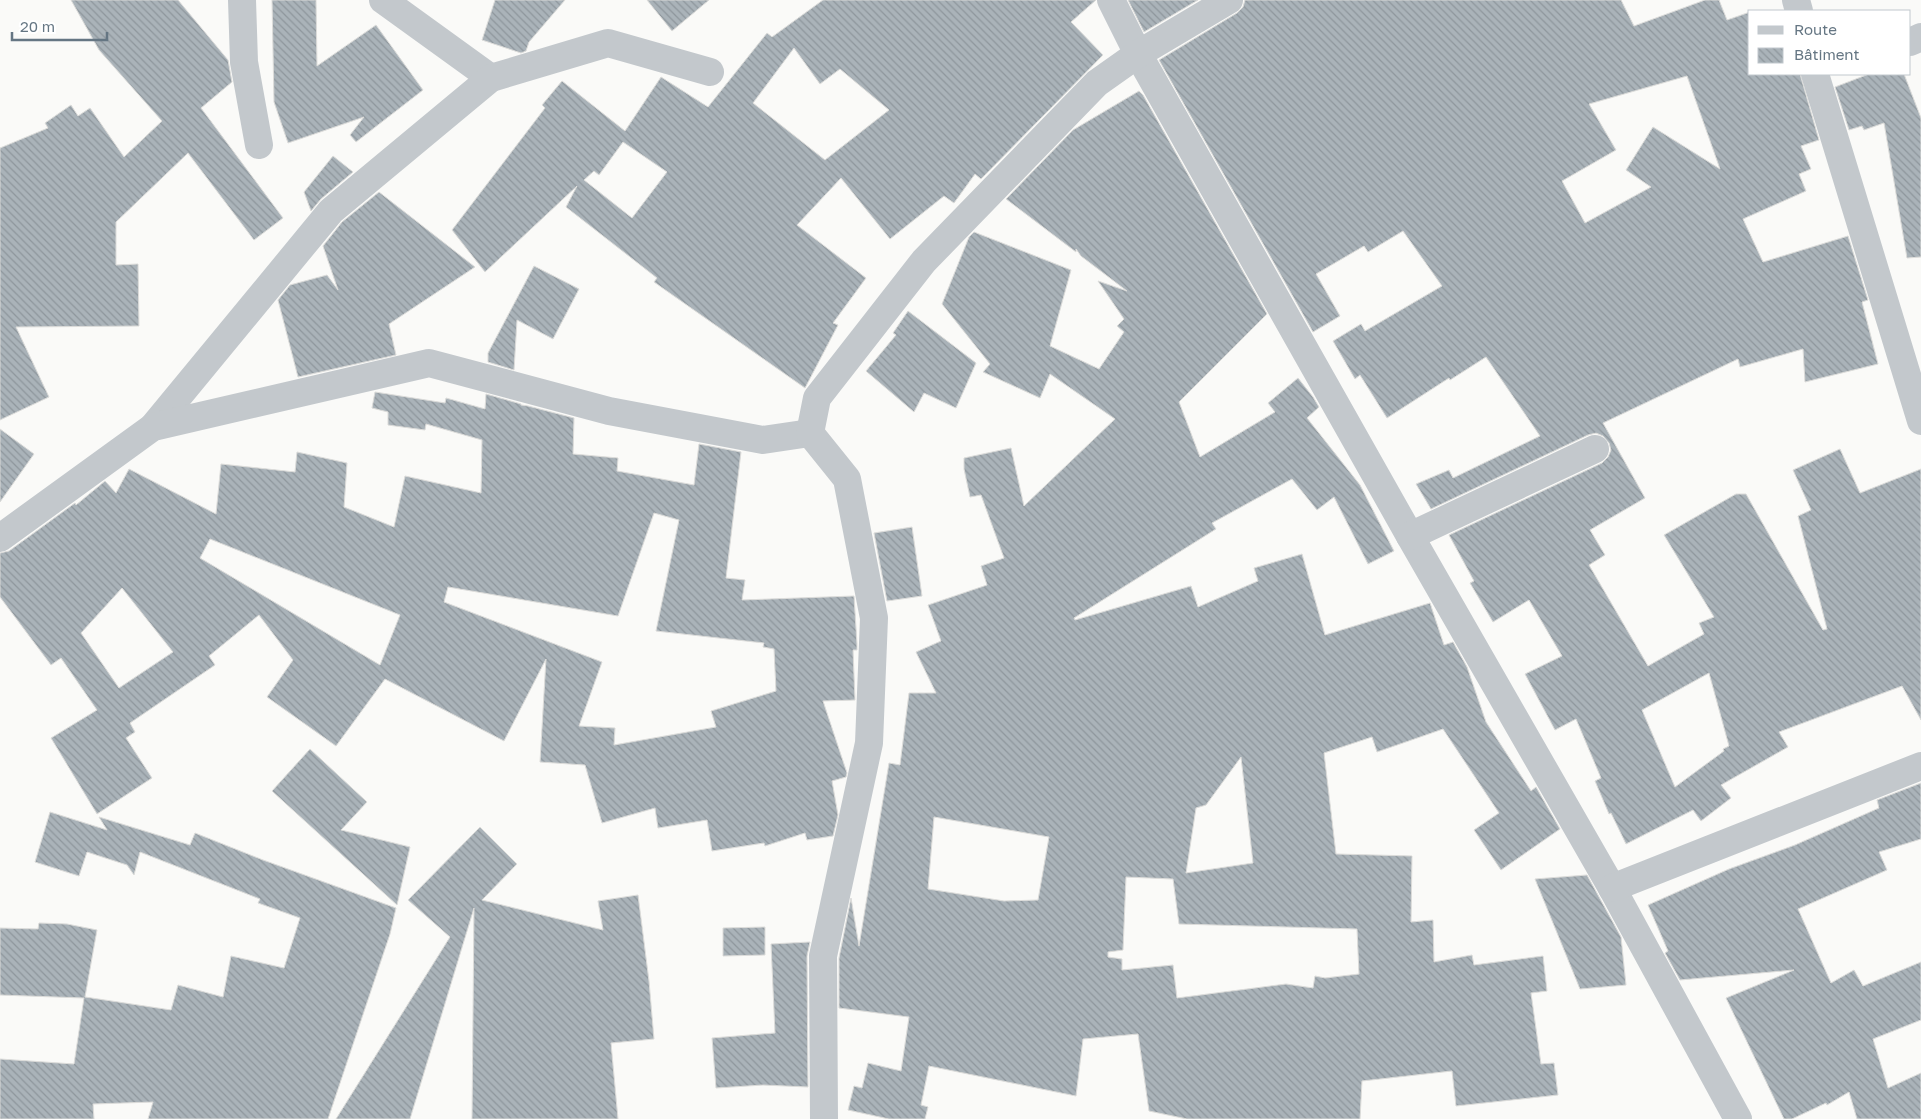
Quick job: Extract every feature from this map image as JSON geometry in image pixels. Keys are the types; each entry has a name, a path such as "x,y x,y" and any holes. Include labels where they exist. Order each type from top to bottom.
{"street":[{"path":"242,0 244,62 259,146"},
{"path":"383,0 491,78"},
{"path":"1111,0 1138,54 1410,536 1612,888 1738,1119"},
{"path":"824,1119 823,956 869,743 874,618 847,479 810,432 817,398 924,261 1098,83 1138,54 1229,0"},
{"path":"0,538 153,427 330,211 491,78 608,43 710,72"},
{"path":"1822,76 1921,421"},
{"path":"153,427 430,363 609,411 763,440 810,432"},
{"path":"1410,536 1595,449"},
{"path":"1612,888 1921,766"}],"building":[{"path":"71,0 178,0 228,60 232,82 201,108 283,218 254,240 188,153 116,222 116,265 138,264 139,326 16,327 49,397 0,420 0,148 48,128 45,123 71,105 78,116 90,108 124,157 162,121 99,50"},
{"path":"272,0 316,0 317,66 376,25 423,90 356,142 350,135 364,117 288,143 274,102"},
{"path":"495,0 565,0 529,42 526,51 521,53 482,40"},
{"path":"647,0 709,0 672,31"},
{"path":"823,0 1096,0 1071,22 1103,55 981,179 975,174 954,203 944,196 890,239 841,178 797,225 866,278 833,323 838,325 805,388 654,282 657,278 566,207 577,186 485,272 452,230 545,108 542,105 562,81 625,131 661,77 708,107 767,33 772,37","holes":["794,48 820,84 840,69 889,110 825,160 753,103","623,142 667,172 632,218 584,180 594,171 599,175"]},
{"path":"1128,0 1198,0 1144,32"},
{"path":"1245,0 1621,0 1634,26 1705,0 1719,0 1727,20 1748,13 1748,75 1800,75 1819,140 1801,146 1811,169 1799,174 1806,191 1743,219 1763,262 1848,236 1868,300 1862,302 1878,364 1805,382 1803,349 1740,367 1738,359 1603,423 1645,498 1590,530 1605,555 1589,565 1648,666 1704,634 1699,623 1714,617 1664,535 1736,494 1746,494 1823,630 1827,629 1798,516 1811,510 1793,470 1840,449 1860,493 1921,469 1921,720 1902,686 1779,732 1788,747 1721,785 1731,798 1701,821 1693,810 1626,844 1611,813 1609,814 1595,781 1601,778 1576,719 1555,730 1525,674 1562,656 1529,600 1493,622 1470,583 1474,581 1449,535 1602,463 1608,457 1611,450 1609,443 1603,436 1596,433 1588,435 1431,509 1416,484 1449,470 1453,478 1540,436 1486,357 1450,380 1449,378 1387,418 1360,375 1355,379 1333,341 1361,324 1365,331 1442,286 1403,231 1368,252 1364,246 1316,274 1340,316 1313,332 1159,60 1237,13 1243,7","holes":["1687,76 1720,169 1653,127 1626,170 1651,187 1585,223 1562,181 1616,150 1589,104","1709,673 1729,746 1675,787 1642,710"]},
{"path":"1866,75 1904,75 1921,118 1921,257 1907,258 1884,123 1864,130 1862,126 1849,130 1835,87"},
{"path":"1139,91 1267,314 1179,402 1200,457 1275,412 1268,403 1298,378 1319,407 1307,418 1360,485 1394,551 1368,564 1334,497 1317,510 1292,479 1212,523 1216,529 1074,618 1075,620 1191,586 1198,607 1258,581 1254,568 1302,554 1325,635 1430,603 1444,645 1453,642 1467,667 1486,722 1531,791 1536,787 1560,829 1501,870 1474,830 1499,813 1443,729 1377,752 1372,737 1324,753 1336,854 1412,856 1411,922 1433,920 1434,962 1472,955 1474,965 1543,956 1547,991 1531,993 1541,1064 1554,1063 1558,1095 1456,1106 1452,1071 1362,1081 1360,1119 1187,1119 1149,1111 1138,1034 1083,1039 1076,1096 929,1066 921,1105 928,1107 925,1119 889,1119 848,1110 854,1086 862,1088 868,1063 901,1071 909,1017 839,1008 839,958 851,898 859,946 889,763 900,765 909,693 936,693 916,652 941,641 928,605 987,585 981,566 1004,558 981,495 970,497 964,469 964,458 1011,448 1024,506 1115,419 1050,374 1040,398 983,372 990,364 942,304 969,237 974,232 1071,270 1050,346 1099,369 1124,332 1117,326 1124,319 1098,281 1127,291 1081,256 1076,249 1076,252 1006,199 1073,130","holes":["1241,757 1253,863 1186,873 1196,808 1206,805","934,817 1049,837 1038,900 1004,901 928,889","1126,877 1173,879 1179,924 1357,929 1359,974 1325,978 1315,976 1313,988 1286,984 1177,998 1173,965 1122,970 1122,959 1108,957 1108,952 1123,950"]},
{"path":"333,156 353,172 321,199 311,211 304,192"},
{"path":"379,192 475,267 389,324 396,355 298,377 278,300 290,285 327,275 338,290 323,246 342,222"},
{"path":"534,266 579,289 553,339 517,320 514,370 488,362 488,353"},
{"path":"908,311 976,363 956,408 924,393 914,412 866,371 896,335 893,333"},
{"path":"375,392 445,403 446,398 485,409 486,394 574,418 573,454 618,458 617,471 694,485 699,444 741,452 726,578 745,580 742,600 854,596 857,644 857,650 853,650 855,700 823,701 847,773 846,777 832,781 838,815 833,836 807,840 805,833 765,846 764,843 712,851 707,820 658,828 655,808 602,823 585,765 540,762 546,659 504,741 385,679 336,746 267,697 293,660 259,615 209,656 215,665 130,723 135,732 126,738 152,778 97,814 51,738 97,710 61,658 51,665 0,597 0,553 9,551 75,503 76,505 105,481 116,493 129,469 216,514 221,464 295,472 297,452 347,463 344,507 394,527 405,476 481,493 482,440 426,424 425,430 388,425 388,412 372,408","holes":["654,513 679,520 656,631 764,643 763,647 774,649 776,691 711,711 716,727 614,745 615,728 579,726 602,662 444,602 448,587 618,616","210,539 400,615 380,665 200,558","122,588 173,652 119,688 81,633"]},
{"path":"0,429 34,454 0,502"},
{"path":"912,527 922,596 887,601 874,533"},
{"path":"310,749 367,802 341,830 410,847 397,905 272,791"},
{"path":"1921,783 1921,839 1879,852 1887,870 1798,909 1831,983 1854,970 1863,986 1921,962 1921,1020 1873,1039 1888,1088 1921,1073 1921,1119 1857,1119 1849,1092 1827,1105 1826,1103 1792,1119 1784,1119 1726,998 1794,970 1680,980 1665,953 1668,951 1648,905 1729,869 1795,845 1879,808 1877,800"},
{"path":"50,812 107,830 99,817 190,845 195,833 263,860 396,908 390,934 328,1119 148,1119 153,1102 93,1104 94,1119 0,1119 0,1059 74,1064 84,998 0,995 0,928 38,929 39,923 67,924 97,930 85,997 171,1010 178,985 223,997 231,956 284,968 300,918 258,903 260,899 140,852 134,875 127,865 87,852 79,876 35,862"},
{"path":"480,827 517,864 482,900 603,930 598,901 638,895 654,1039 611,1043 618,1119 472,1119 474,908 410,1119 336,1119 450,937 408,900"},
{"path":"1587,875 1621,937 1626,985 1580,989 1535,879"},
{"path":"765,927 765,955 723,956 723,928"},
{"path":"810,942 807,956 808,1087 763,1085 716,1088 712,1038 775,1033 771,944"}]}
